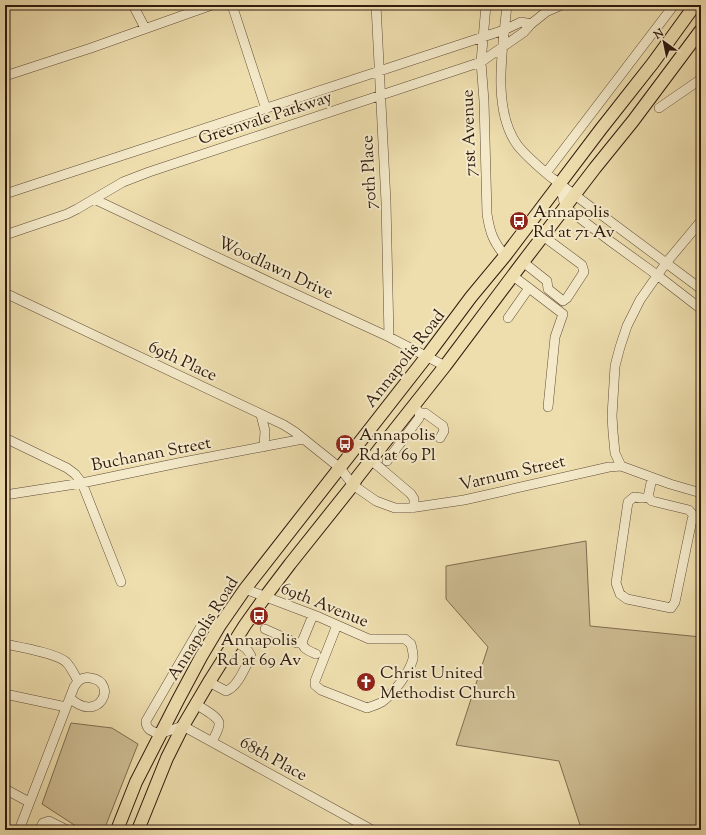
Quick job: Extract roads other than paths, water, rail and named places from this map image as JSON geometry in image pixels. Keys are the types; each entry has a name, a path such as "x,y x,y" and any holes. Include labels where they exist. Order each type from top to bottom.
{"main road":[{"name":"Annapolis Road","path":"117,830 136,782 159,734 201,657 220,625 245,589 428,356 601,129 654,63 695,5"},
{"name":"Annapolis Road","path":"138,830 167,758 183,726 234,641 265,597 353,486 356,479 388,438 416,410 445,366 523,262 633,121 701,30"}],"street":[{"path":"133,5 144,28"},
{"path":"5,76 212,5"},
{"path":"232,5 266,109"},
{"name":"70th Place","path":"376,5 386,202 389,337"},
{"name":"71st Avenue","path":"486,5 481,62 484,102 487,214 489,227 494,241 505,256"},
{"name":"71st Avenue","path":"506,5 500,74 504,115 510,133 518,146 528,157 560,184 701,289"},
{"name":"Greenvale Parkway","path":"5,235 77,209 124,182 149,172 481,62 524,32 530,24 546,12 562,5"},
{"path":"546,173 674,5"},
{"name":"Greenvale Parkway","path":"5,194 483,38 521,22 530,24"},
{"path":"659,108 701,79"},
{"path":"560,184 566,207 701,309"},
{"name":"Woodlawn Drive","path":"94,199 389,337 445,366"},
{"path":"621,466 615,453 612,409 615,366 620,347 630,319 640,300 666,263 701,221"},
{"path":"523,262 548,282 548,289 563,300 567,298 584,272 582,265 543,236"},
{"path":"513,276 563,314 555,337 548,407"},
{"path":"508,318 529,288"},
{"name":"69th Place","path":"5,294 220,394 289,428 340,468"},
{"path":"416,410 425,413 444,426 444,431 440,438"},
{"path":"387,461 419,418 416,410"},
{"path":"261,415 265,431 264,447"},
{"path":"5,438 57,462 75,474 82,483 120,582"},
{"path":"388,438 398,446"},
{"name":"Buchanan Street","path":"5,495 82,483 304,439"},
{"path":"371,460 411,494 414,499 414,508"},
{"name":"Varnum Street","path":"340,468 353,486 376,501 395,508 414,508 464,500 609,467 621,466 670,484 701,492"},
{"path":"648,497 652,478"},
{"path":"634,497 648,497 652,501 689,510 693,515 675,602 671,608 626,599 620,594 616,584 628,502 634,497"},
{"name":"69th Avenue","path":"245,589 313,615 337,625 369,639 405,639 411,644 413,658 406,676 382,702 368,708 321,690 315,685 315,681 337,625"},
{"path":"313,615 302,642 302,646 316,654"},
{"path":"183,726 159,734 146,726 146,721 200,628 207,623 220,625"},
{"path":"265,629 294,642 302,642"},
{"path":"209,682 226,691 230,690 236,685 251,656 245,647 234,641"},
{"path":"5,644 61,659 67,663 78,681"},
{"path":"29,830 19,828 74,687 78,681 88,677 94,678 100,682 104,688 105,693 103,699 98,704 91,707 76,703 70,698"},
{"path":"5,694 66,707"},
{"path":"196,704 215,716 218,720 219,724 212,742"},
{"name":"68th Place","path":"183,726 372,830"},
{"path":"5,788 29,802"},
{"path":"39,830 43,823 49,821 67,830"}],"place":[{"name":"Annapolis Rd at 71 Av","path":"519,221"},
{"name":"Annapolis Rd at 69 Pl","path":"345,444"},
{"name":"Annapolis Rd at 69 Av","path":"259,616"},
{"name":"Christ United Methodist Church","path":"366,682"}]}
